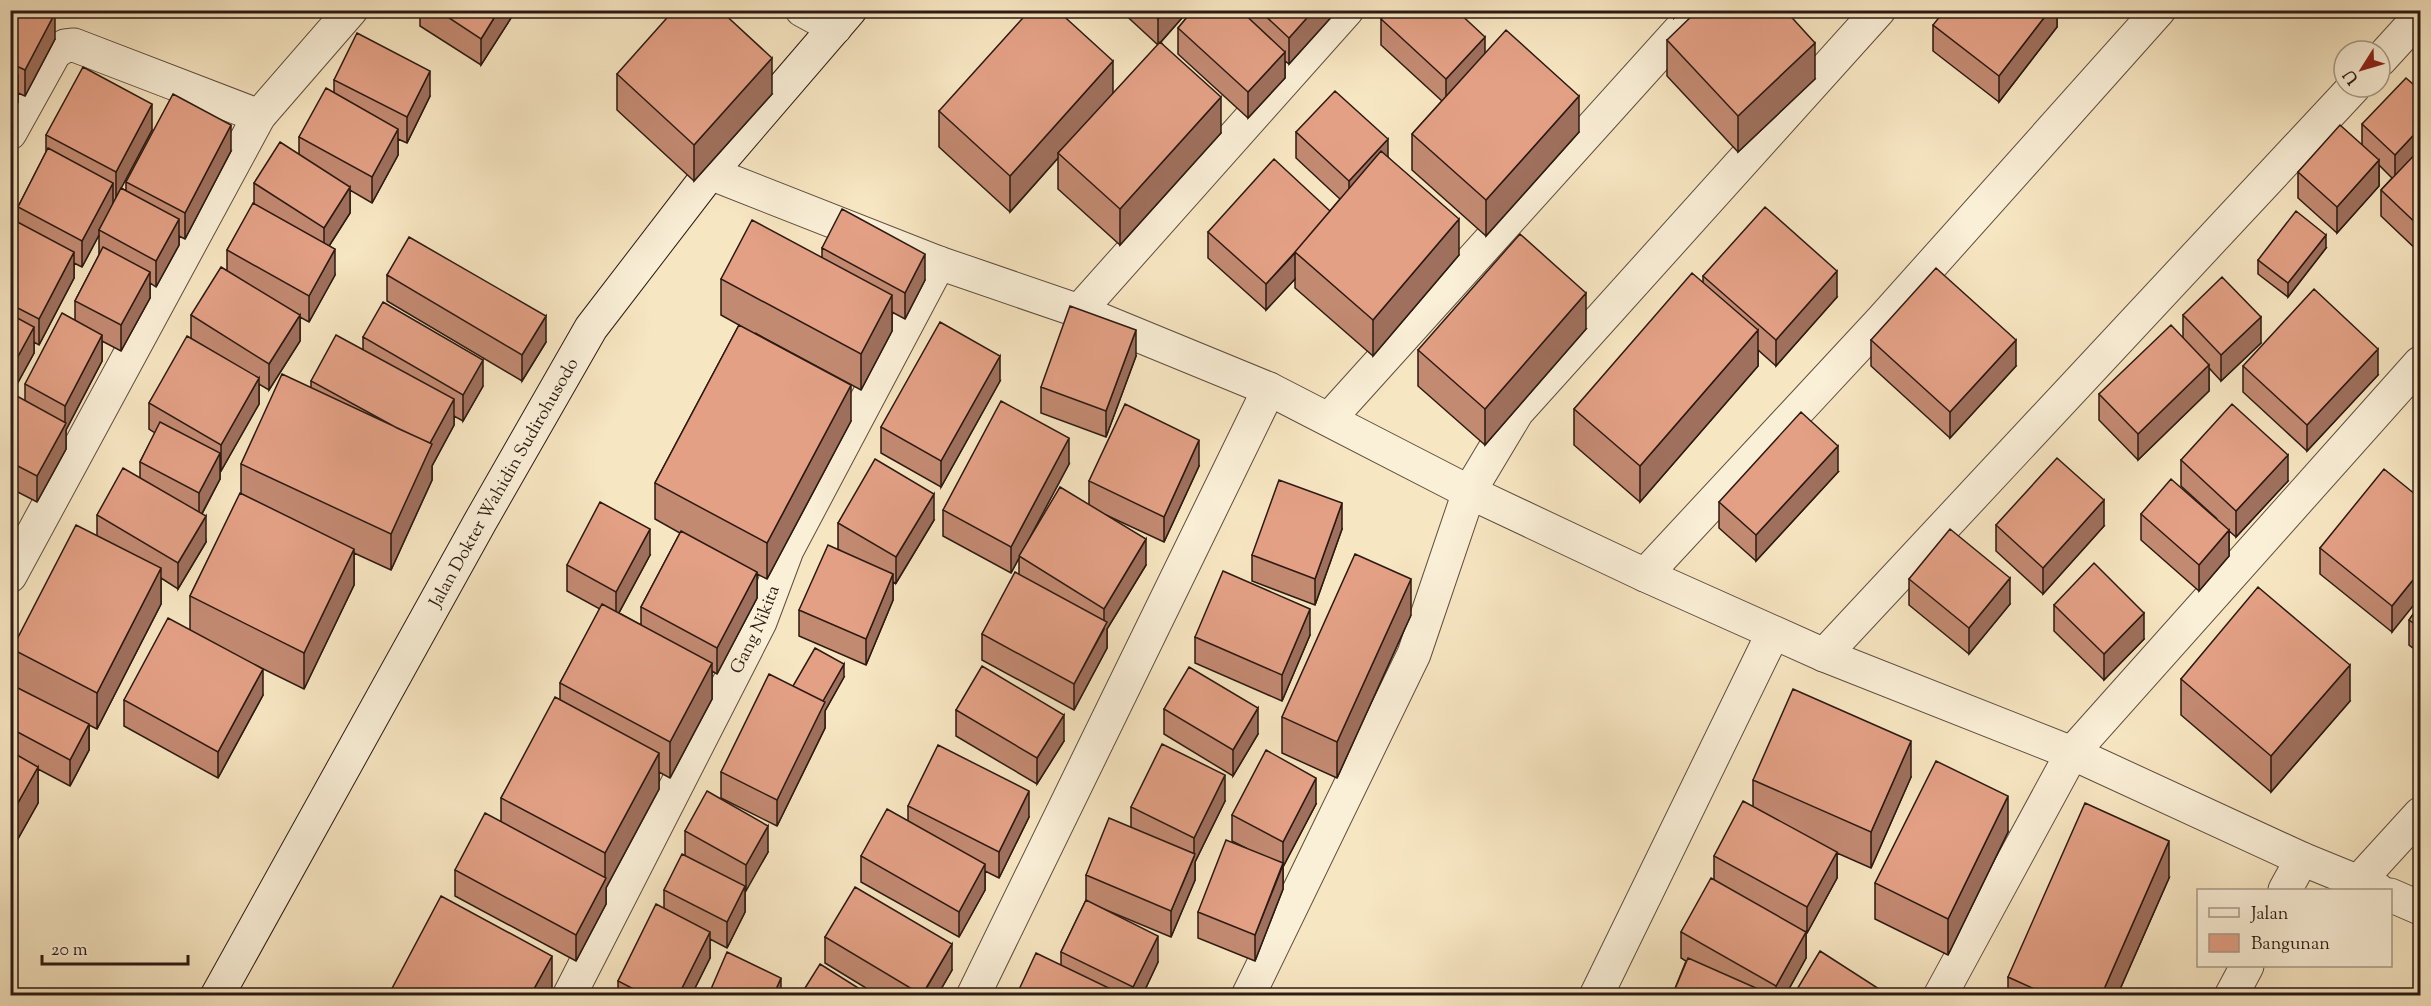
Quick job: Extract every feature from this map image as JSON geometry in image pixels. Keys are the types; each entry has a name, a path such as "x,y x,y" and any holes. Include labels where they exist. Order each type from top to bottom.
{"street":[{"path":"10,576 259,116 351,10"},
{"path":"802,10 843,19"},
{"path":"1079,311 1347,10"},
{"path":"1329,418 1698,10"},
{"path":"1248,996 1414,654 1469,492 1517,412 1880,10"},
{"path":"1645,575 1890,311 2159,10"},
{"path":"2392,47 2421,16"},
{"name":"Jalan Dokter Wahidin Sudirohusodo","path":"217,996 480,522 591,328 710,172 843,19"},
{"path":"10,133 55,52 65,46 74,45 259,116"},
{"path":"1824,655 2344,99"},
{"path":"710,172 939,263 1079,311 1269,389 1469,492 1773,633 2072,753 2302,859 2368,886 2421,814"},
{"name":"Gang Nikita","path":"569,996 760,622 787,550 939,263"},
{"path":"1940,996 2072,753 2421,363"},
{"path":"973,996 1269,389"},
{"path":"1596,996 1773,633"},
{"path":"2287,889 2302,859"},
{"path":"2392,895 2421,908"},
{"path":"2231,996 2246,967"}],"building":[{"path":"10,10 50,10 55,13 25,70 10,63"},
{"path":"437,10 499,10 481,39"},
{"path":"674,10 720,10 772,58 694,145 617,74"},
{"path":"1030,10 1057,10 1113,61 1010,176 939,111"},
{"path":"1149,10 1166,10 1158,19"},
{"path":"1193,10 1240,10 1285,52 1248,92 1178,28"},
{"path":"1259,10 1314,10 1289,38"},
{"path":"1389,10 1456,10 1485,37 1446,79 1381,19"},
{"path":"1698,10 1785,10 1815,43 1738,116 1667,40"},
{"path":"1945,10 2050,10 1999,76 1933,25"},
{"path":"1506,30 1579,96 1486,200 1412,134"},
{"path":"357,33 430,71 407,117 334,80"},
{"path":"1160,42 1221,97 1120,209 1058,153"},
{"path":"83,67 152,104 116,172 46,135"},
{"path":"10,72 18,76 10,90"},
{"path":"2406,78 2421,91 2421,127 2395,155 2362,124 2386,99 2392,99 2392,93"},
{"path":"326,88 398,129 372,177 299,137"},
{"path":"1335,91 1388,139 1349,181 1296,132"},
{"path":"173,94 231,125 185,213 126,182"},
{"path":"2340,125 2379,160 2337,207 2298,172"},
{"path":"280,142 350,187 324,228 254,183"},
{"path":"48,148 113,183 82,241 18,207"},
{"path":"2421,148 2421,228 2381,190"},
{"path":"1381,151 1459,219 1373,320 1295,252"},
{"path":"1274,159 1330,211 1266,284 1208,232"},
{"path":"121,188 179,219 156,261 99,230"},
{"path":"253,203 335,249 309,296 227,250"},
{"path":"1765,207 1837,271 1776,340 1703,276"},
{"path":"842,209 925,254 905,293 822,248"},
{"path":"2296,211 2326,235 2288,283 2258,260"},
{"path":"10,218 74,252 39,319 10,304"},
{"path":"752,220 892,295 861,354 721,279"},
{"path":"1520,234 1586,293 1485,409 1418,350"},
{"path":"409,237 546,316 522,355 387,275"},
{"path":"103,247 150,272 121,325 75,301"},
{"path":"221,267 300,315 269,364 191,315"},
{"path":"1936,268 2016,340 1950,412 1871,340"},
{"path":"1692,273 1758,330 1640,466 1574,409"},
{"path":"2222,277 2261,317 2221,355 2183,315"},
{"path":"2314,289 2378,349 2307,425 2243,366"},
{"path":"383,302 483,360 463,395 363,337"},
{"path":"1070,306 1136,330 1106,411 1041,387"},
{"path":"62,313 102,335 65,406 25,384"},
{"path":"10,314 34,327 10,371"},
{"path":"940,322 1000,356 941,461 881,427"},
{"path":"739,325 851,385 767,543 655,483"},
{"path":"2171,325 2209,365 2138,434 2099,394"},
{"path":"336,335 454,399 430,443 397,428 311,381"},
{"path":"187,336 259,378 221,445 149,403"},
{"path":"282,374 432,444 391,534 241,464"},
{"path":"15,395 66,423 37,476 10,462 10,404"},
{"path":"1001,401 1069,438 1011,547 943,510"},
{"path":"1125,404 1199,440 1164,517 1089,481"},
{"path":"2232,404 2288,455 2236,511 2181,460"},
{"path":"1801,412 1838,446 1756,535 1719,502"},
{"path":"160,422 220,453 199,493 140,462"},
{"path":"2057,458 2104,500 2043,568 1996,525"},
{"path":"875,459 934,494 896,557 838,523"},
{"path":"123,468 206,516 178,563 97,515"},
{"path":"2384,469 2421,499 2421,570 2392,606 2320,548"},
{"path":"2171,479 2229,530 2199,565 2141,514"},
{"path":"1279,480 1342,503 1315,579 1252,555"},
{"path":"1060,487 1146,539 1104,609 1019,556"},
{"path":"240,493 354,549 304,653 190,596"},
{"path":"600,502 650,529 616,592 567,565"},
{"path":"76,525 161,568 97,693 12,649"},
{"path":"1950,529 2010,578 1969,628 1909,579"},
{"path":"681,531 757,572 717,648 641,607"},
{"path":"828,545 893,574 866,639 799,610"},
{"path":"1355,554 1411,579 1337,742 1282,717"},
{"path":"2094,563 2144,613 2104,654 2054,605"},
{"path":"1223,571 1310,609 1282,675 1195,637"},
{"path":"1015,572 1107,622 1074,684 982,634"},
{"path":"2258,587 2350,665 2271,756 2181,679"},
{"path":"2421,603 2421,628 2409,620"},
{"path":"602,604 712,663 670,742 560,683"},
{"path":"168,618 263,669 218,752 124,700"},
{"path":"815,648 844,664 823,701 793,686"},
{"path":"982,666 1064,715 1037,758 956,710"},
{"path":"1189,667 1258,708 1233,750 1164,709"},
{"path":"769,674 825,702 777,800 721,772"},
{"path":"10,684 89,724 70,760 10,728"},
{"path":"1793,689 1911,741 1871,832 1753,780"},
{"path":"555,697 659,753 605,853 501,798"},
{"path":"1162,744 1225,775 1194,838 1131,807"},
{"path":"938,745 1029,791 999,852 908,806"},
{"path":"1266,750 1316,778 1283,842 1232,815"},
{"path":"10,751 38,767 10,817"},
{"path":"1936,761 2008,796 1948,919 1875,883"},
{"path":"707,791 768,826 746,865 685,831"},
{"path":"1743,801 1837,852 1807,907 1714,856"},
{"path":"2085,803 2169,841 2101,996 2050,996 2008,977"},
{"path":"887,809 985,864 959,912 861,856"},
{"path":"485,813 606,878 576,935 455,870"},
{"path":"1109,818 1195,854 1171,911 1086,875"},
{"path":"1226,840 1283,863 1255,935 1198,912"},
{"path":"682,854 745,886 727,922 664,890"},
{"path":"1711,878 1806,932 1776,986 1681,932"},
{"path":"855,887 952,944 922,995 825,937"},
{"path":"441,896 552,956 530,996 388,996"},
{"path":"1086,900 1158,936 1133,987 1061,952"},
{"path":"656,904 710,932 678,996 647,996 618,981"},
{"path":"1820,951 1890,996 1793,996"},
{"path":"727,952 781,978 773,996 708,996"},
{"path":"1036,953 1119,993 1119,996 1016,996"},
{"path":"1688,958 1774,996 1672,996"},
{"path":"820,964 871,996 800,996"}]}
